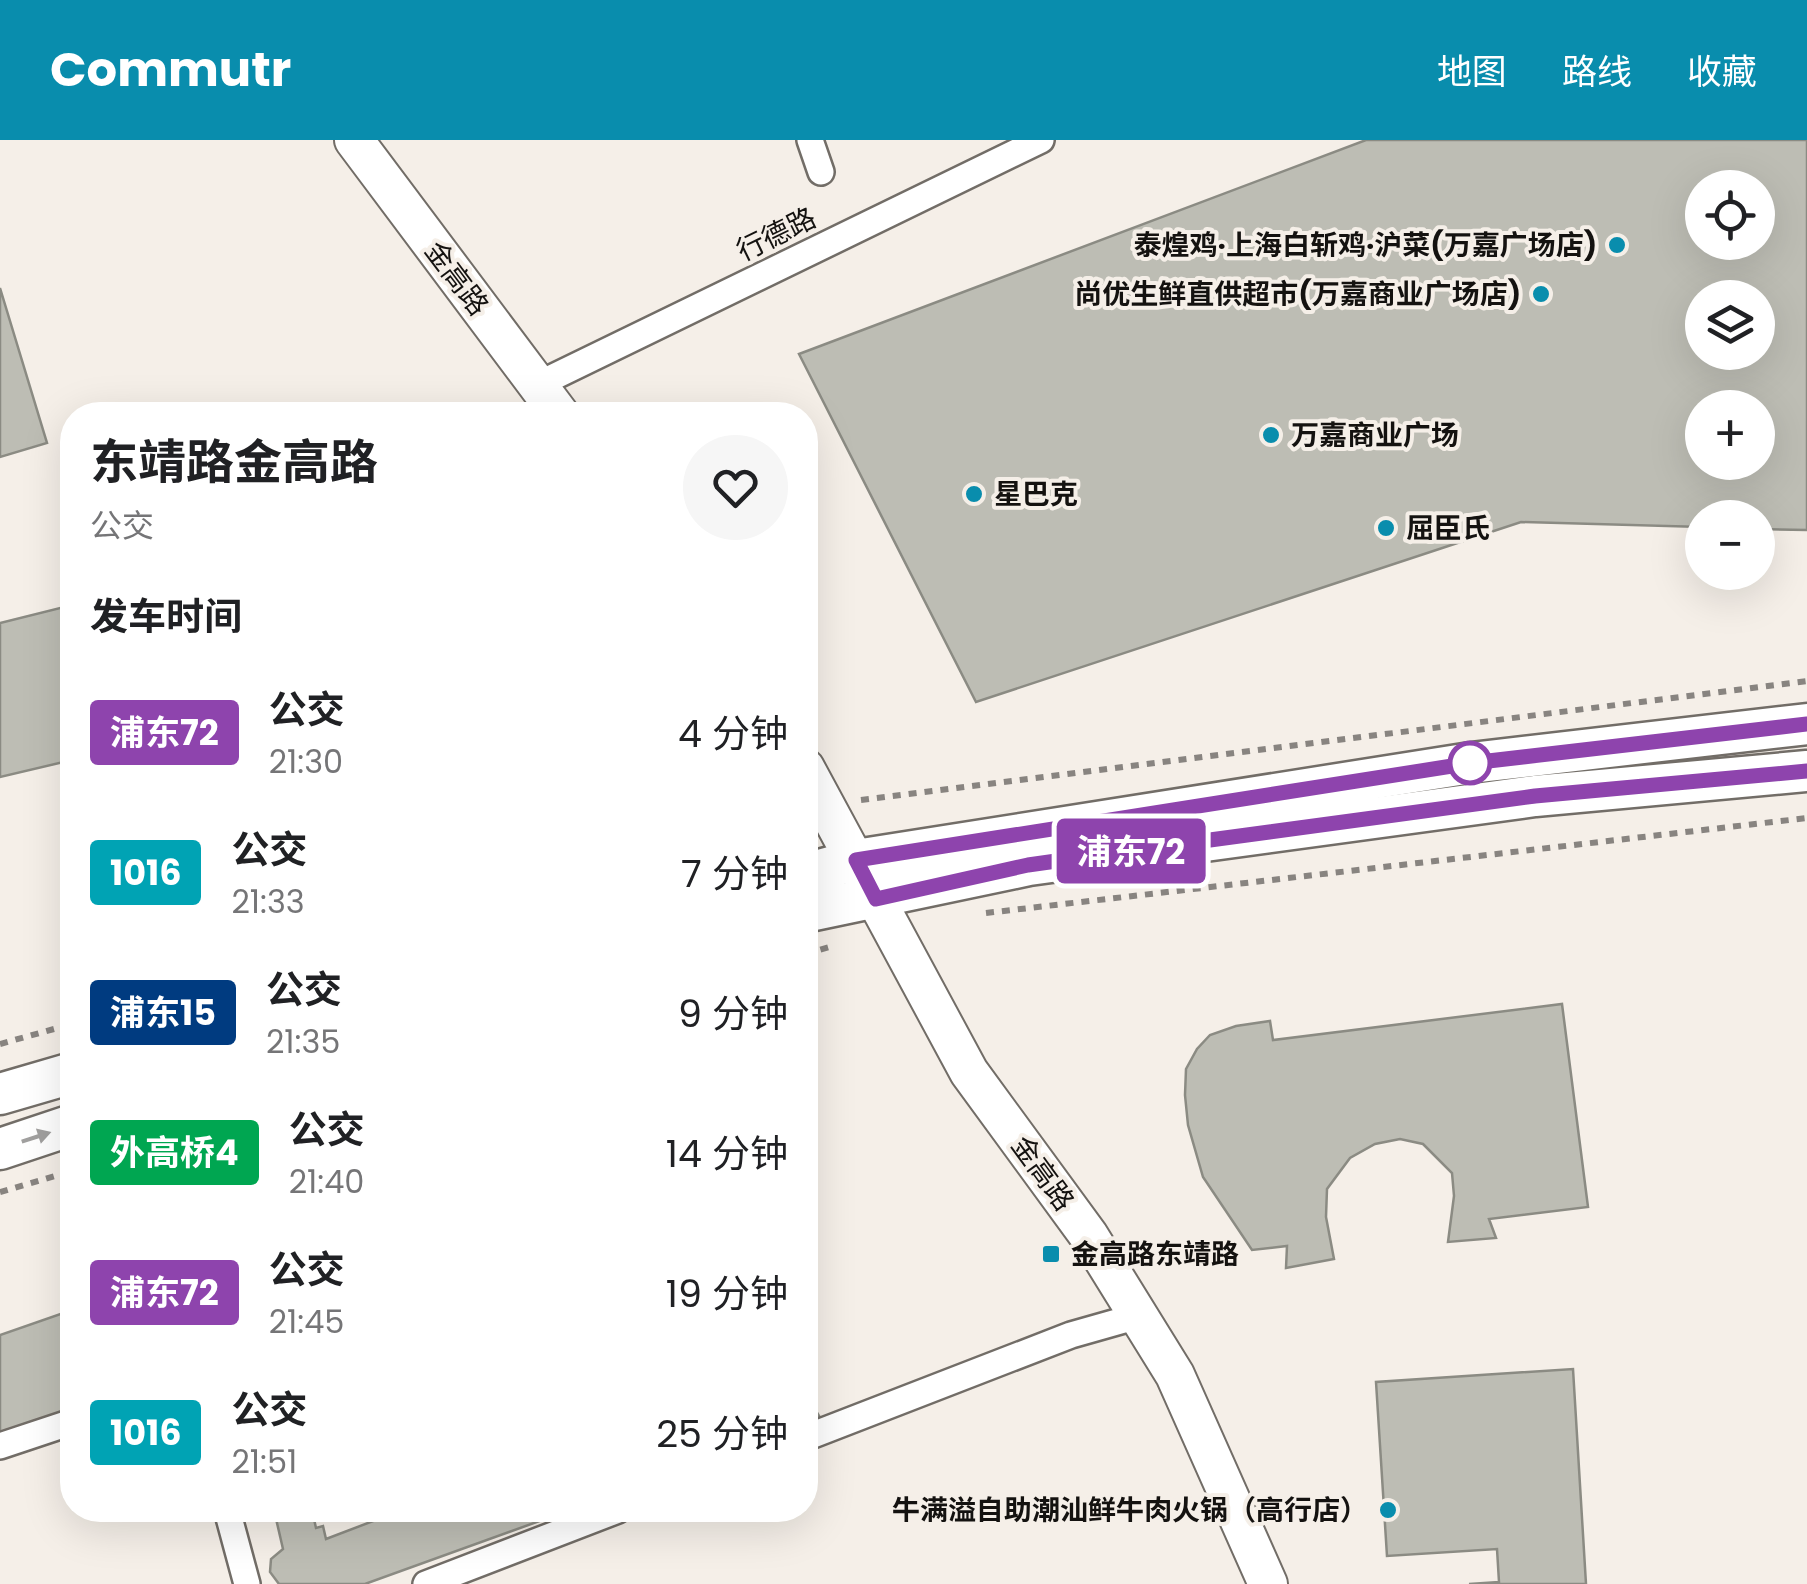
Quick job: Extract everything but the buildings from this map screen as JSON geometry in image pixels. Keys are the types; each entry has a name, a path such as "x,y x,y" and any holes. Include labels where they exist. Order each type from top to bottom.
{"main road":[{"name":"金高路","path":"354,140 551,402"},
{"path":"818,870 856,860 1471,763 1807,724"},
{"path":"818,910 1048,862 1535,796 1807,771"},
{"name":"金高路","path":"818,792 969,1072 1089,1236 1175,1375 1268,1584"},
{"path":"0,1094 60,1077"},
{"path":"0,1149 60,1129"}],"street":[{"path":"810,140 821,172"},
{"name":"行德路","path":"538,384 1041,140"},
{"path":"818,1433 1071,1335 1138,1316"},
{"path":"0,1446 60,1426"},
{"path":"230,1522 247,1584"},
{"path":"426,1584 587,1522"}],"path":[{"path":"827,808 858,800 1807,681"},
{"path":"973,915 1807,818"},
{"path":"818,950 840,944"},
{"path":"0,1044 60,1027"},
{"path":"0,1192 60,1174"}],"bus line":[{"name":"浦东72","path":"1807,724 1471,763 856,860 876,899 1028,865 1106,854 1535,796 1807,771"}],"place":[{"name":"泰煌鸡·上海白斩鸡·沪菜(万嘉广场店)","path":"1617,245"},
{"name":"尚优生鲜直供超市(万嘉商业广场店)","path":"1541,294"},
{"name":"万嘉商业广场","path":"1271,435"},
{"name":"星巴克","path":"974,494"},
{"name":"屈臣氏","path":"1386,528"},
{"name":"金高路东靖路","path":"1051,1254"},
{"name":"牛满溢自助潮汕鲜牛肉火锅（高行店）","path":"1388,1510"}]}
